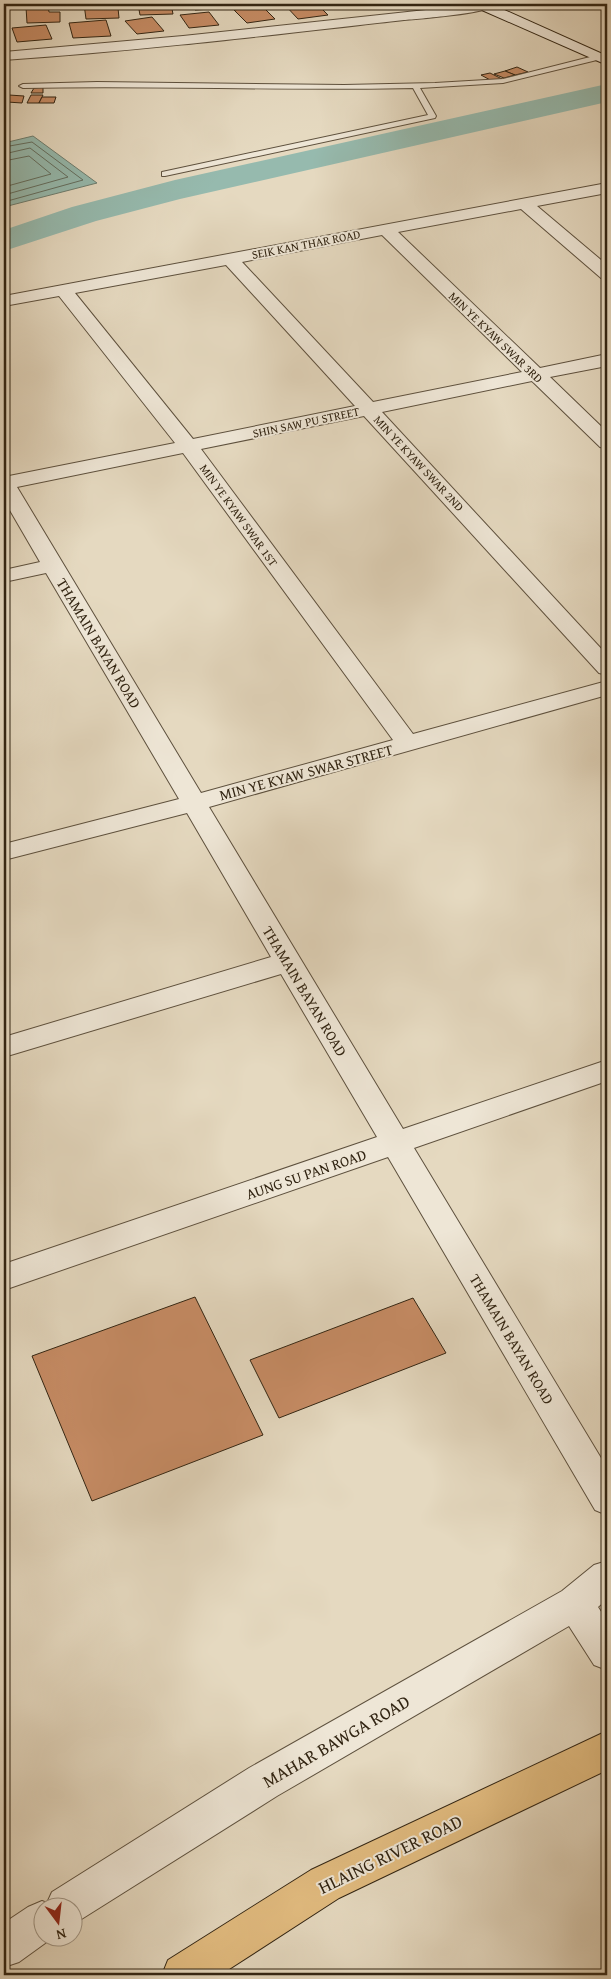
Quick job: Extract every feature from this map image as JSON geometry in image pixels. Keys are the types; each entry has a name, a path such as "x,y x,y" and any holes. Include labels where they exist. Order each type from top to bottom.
{"main road":[{"name":"HLAING RIVER ROAD","path":"183,1975 324,1884 607,1750"}],"street":[{"path":"425,4 442,12"},
{"path":"4,56 183,40 442,12 483,5 603,59"},
{"name":"SEIK KAN THAR ROAD","path":"4,301 607,188"},
{"path":"524,203 607,274"},
{"name":"MIN YE KYAW SWAR 3RD","path":"385,229 534,375 607,443"},
{"name":"MIN YE KYAW SWAR 2ND","path":"230,259 607,668"},
{"name":"MIN YE KYAW SWAR 1ST","path":"64,290 188,446 408,744"},
{"name":"SHIN SAW PU STREET","path":"4,483 607,360"},
{"name":"THAMAIN BAYAN ROAD","path":"4,483 607,1499"},
{"path":"4,576 53,565"},
{"name":"MIN YE KYAW SWAR STREET","path":"4,852 408,744 607,688"},
{"path":"4,1047 288,962"},
{"name":"AUNG SU PAN ROAD","path":"4,1277 607,1070"},
{"name":"MAHAR BAWGA ROAD","path":"82,1896 263,1782 575,1604 607,1577"},
{"path":"575,1604 607,1653"},
{"path":"4,1946 32,1928"}],"lane":[{"path":"23,86 97,84 416,86 503,81 603,59"},
{"path":"166,174 432,116 416,86"}],"water":[{"path":"33,136 97,183 4,207 4,143"}],"building":[{"path":"84,4 107,4 107,9 118,8 119,18 86,19"},
{"path":"138,4 171,4 173,14 140,15"},
{"path":"194,4 227,4 228,8 195,10"},
{"path":"284,4 317,4 328,15 298,19"},
{"path":"358,4 394,4 396,5 365,9"},
{"path":"48,6 49,12 60,12 60,22 27,23 26,7"},
{"path":"262,6 275,19 247,23 234,10"},
{"path":"209,12 219,25 189,28 180,15"},
{"path":"152,17 164,31 137,34 125,21"},
{"path":"106,20 111,36 73,38 69,23"},
{"path":"46,25 52,39 17,42 12,28"},
{"path":"517,67 528,72 515,75 505,71"},
{"path":"505,71 515,75 504,78 494,74"},
{"path":"490,73 502,79 492,81 481,75"},
{"path":"43,87 43,93 31,93 34,88"},
{"path":"9,95 24,96 22,103 7,102"},
{"path":"31,95 43,95 39,103 27,103"},
{"path":"42,97 56,97 54,103 39,103"},
{"path":"195,1297 263,1435 92,1501 32,1356"},
{"path":"413,1298 446,1353 279,1418 250,1360"}],"waterway":[{"path":"4,241 84,214 175,190 607,93"}]}
